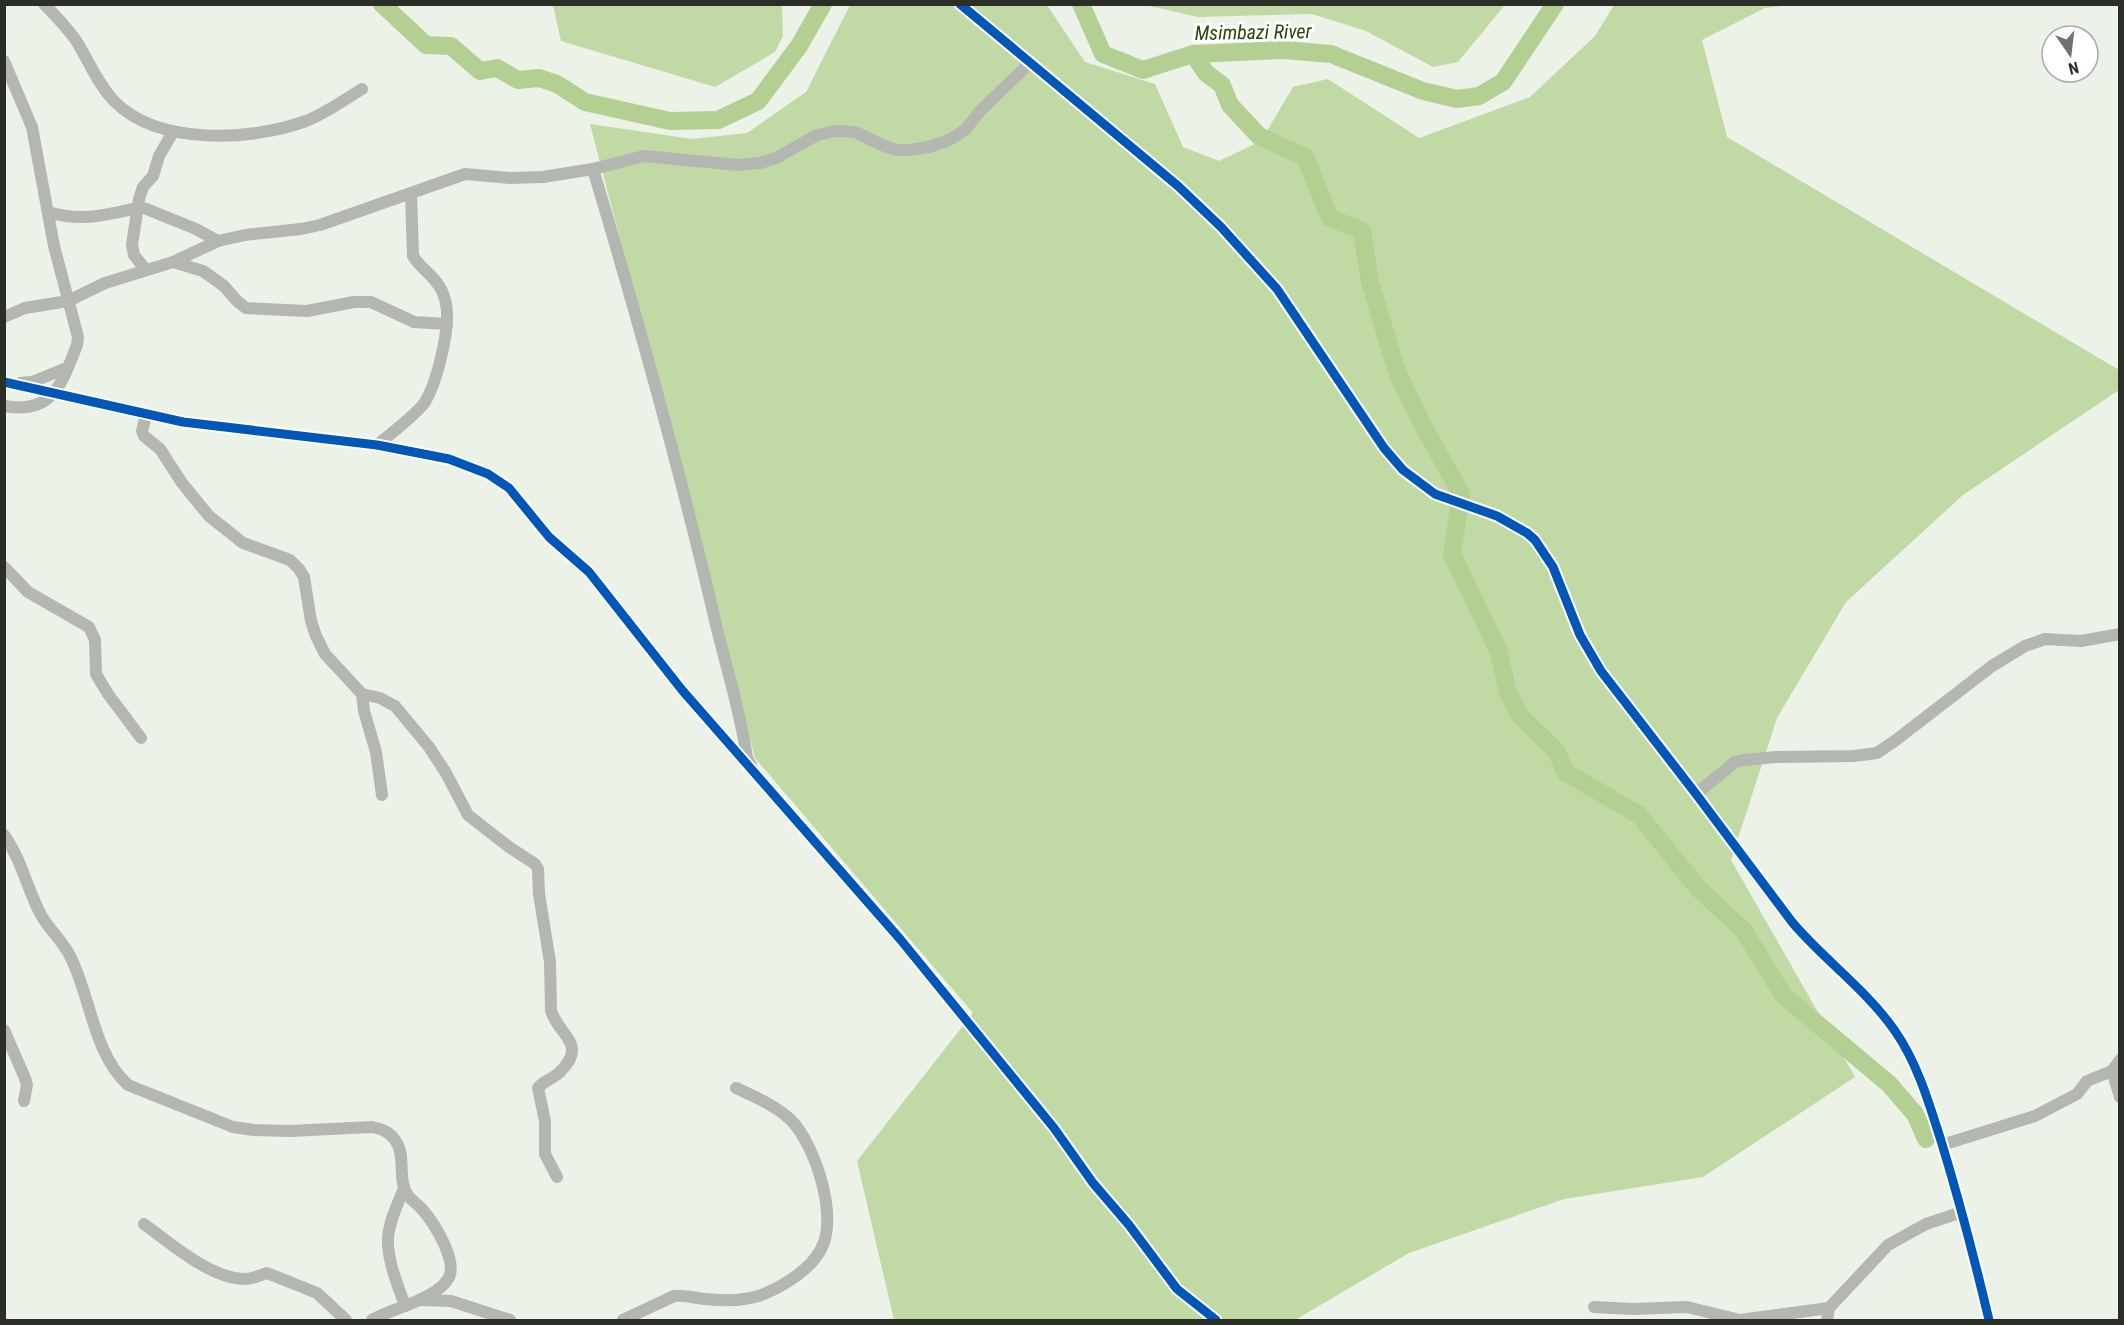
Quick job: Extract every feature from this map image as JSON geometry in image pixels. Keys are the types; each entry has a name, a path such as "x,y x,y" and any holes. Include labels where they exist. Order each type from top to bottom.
{"street":[{"path":"44,4 73,36 91,69 112,99 130,115 173,132 232,134 286,127 329,110 362,89"},
{"path":"960,4 1178,186 1221,227 1277,289 1384,448 1403,470 1435,494 1477,508 1527,533 1541,548 1553,567 1580,635 1600,671 1792,922 1807,940 1862,990 1897,1034 1916,1070 1942,1145 1962,1212 1989,1320"},
{"path":"4,61 32,127 48,212 78,337 77,345 55,394 33,406 24,408 4,406"},
{"path":"4,317 25,308 68,301 105,283 173,262 218,241 245,235 310,227 465,174 510,178 543,177 593,169 644,156 738,165 760,163 776,158 818,135 835,131 855,132 882,146 896,150 929,147 949,140 965,130 981,110 1030,63"},
{"path":"145,269 134,255 132,244 137,208 141,192 153,176 159,156 173,132"},
{"path":"593,169 645,348 730,673 747,758 753,770"},
{"path":"377,445 423,405 436,378 447,324 446,303 437,282 413,256 411,194"},
{"path":"48,212 65,217 83,218 137,208 150,210 218,241"},
{"path":"173,262 203,272 224,286 241,306 246,308 307,310 354,302 371,302 414,322 447,324"},
{"path":"4,381 21,384 32,382 67,368"},
{"path":"4,381 183,422 377,445 449,459 488,474 509,488 549,537 589,572 682,690 915,957 1054,1128 1093,1183 1129,1225 1177,1289 1216,1320"},
{"path":"146,415 142,431 144,436 160,449 182,483 209,516 243,543 290,560 304,577 311,621 316,636 326,654 362,694 364,711 376,752 382,795"},
{"path":"4,567 28,592 90,627 95,640 96,674 141,738"},
{"path":"1696,794 1735,762 1743,760 1784,756 1854,756 1877,753 1992,666 2025,646 2045,639 2081,640 2120,634"},
{"path":"362,694 380,698 395,706 429,747 446,773 468,815 509,848 529,859 537,869 550,962 551,1011 553,1018 573,1046 573,1055 569,1063 554,1078 539,1085 538,1088 545,1121 545,1154 557,1177"},
{"path":"4,835 15,852 41,914 73,961 107,1056 120,1078 128,1085 233,1127 273,1131 372,1127 384,1130 394,1138 398,1144 404,1188 409,1197 423,1210 441,1237 451,1270 444,1284 418,1300 372,1320"},
{"path":"4,1030 27,1085 24,1101"},
{"path":"1942,1145 2035,1116 2078,1094 2087,1081 2116,1065 2120,1097"},
{"path":"623,1320 674,1296 683,1295 718,1300 752,1298 781,1286 811,1263 825,1241 827,1231 824,1194 818,1170 808,1148 792,1122 775,1107 736,1088"},
{"path":"404,1188 388,1237 394,1274 405,1306"},
{"path":"1594,1307 1633,1309 1687,1307 1740,1320 1828,1314 1888,1245 1926,1224 1962,1212"},
{"path":"144,1224 190,1257 227,1276 249,1279 267,1273 317,1293 346,1320"},
{"path":"418,1300 451,1301 510,1320"}],"green space":[{"path":"553,5 782,5 783,36 775,52 715,87 561,41"},
{"path":"850,5 1047,5 1085,62 1155,84 1183,147 1219,161 1261,141 1293,87 1328,79 1419,138 1530,97 1595,36 1614,5 1792,5 1765,8 1702,40 1727,137 2119,370 2119,390 1963,495 1846,602 1777,718 1731,860 1855,1077 1703,1177 1564,1199 1409,1253 1295,1320 894,1320 857,1161 973,1013 755,758 590,124 692,139 747,133 806,92"},
{"path":"1145,5 1505,5 1458,62 1433,67 1366,31 1312,14 1198,17"}],"waterway":[{"name":"Msimbazi River","path":"382,4 426,45 451,46 480,71 497,68 518,80 539,78 557,84 585,102 670,121 718,120 758,101 799,46 823,4"},
{"name":"Msimbazi River","path":"1081,4 1103,54 1143,70 1193,54 1284,50 1331,54 1423,91 1457,99 1479,96 1503,82 1555,4"},
{"path":"1193,54 1206,73 1222,85 1230,105 1259,136 1305,157 1330,218 1362,231 1370,282 1397,372 1461,494 1452,554 1498,650 1508,692 1520,716 1557,752 1565,772 1639,815 1698,888 1744,931 1783,995 1889,1084 1915,1114 1926,1139"}],"cycle path":[{"path":"960,4 1178,186 1221,227 1277,289 1384,448 1403,470 1435,494 1497,516 1535,540 1553,567 1580,635 1601,671 1792,922 1884,1016 1903,1044 1923,1086 1942,1144 1989,1320"},
{"path":"4,382 183,422 377,445 449,459 488,474 509,488 549,537 589,572 682,690 900,939 1054,1128 1093,1183 1129,1225 1177,1289 1216,1320"}]}
